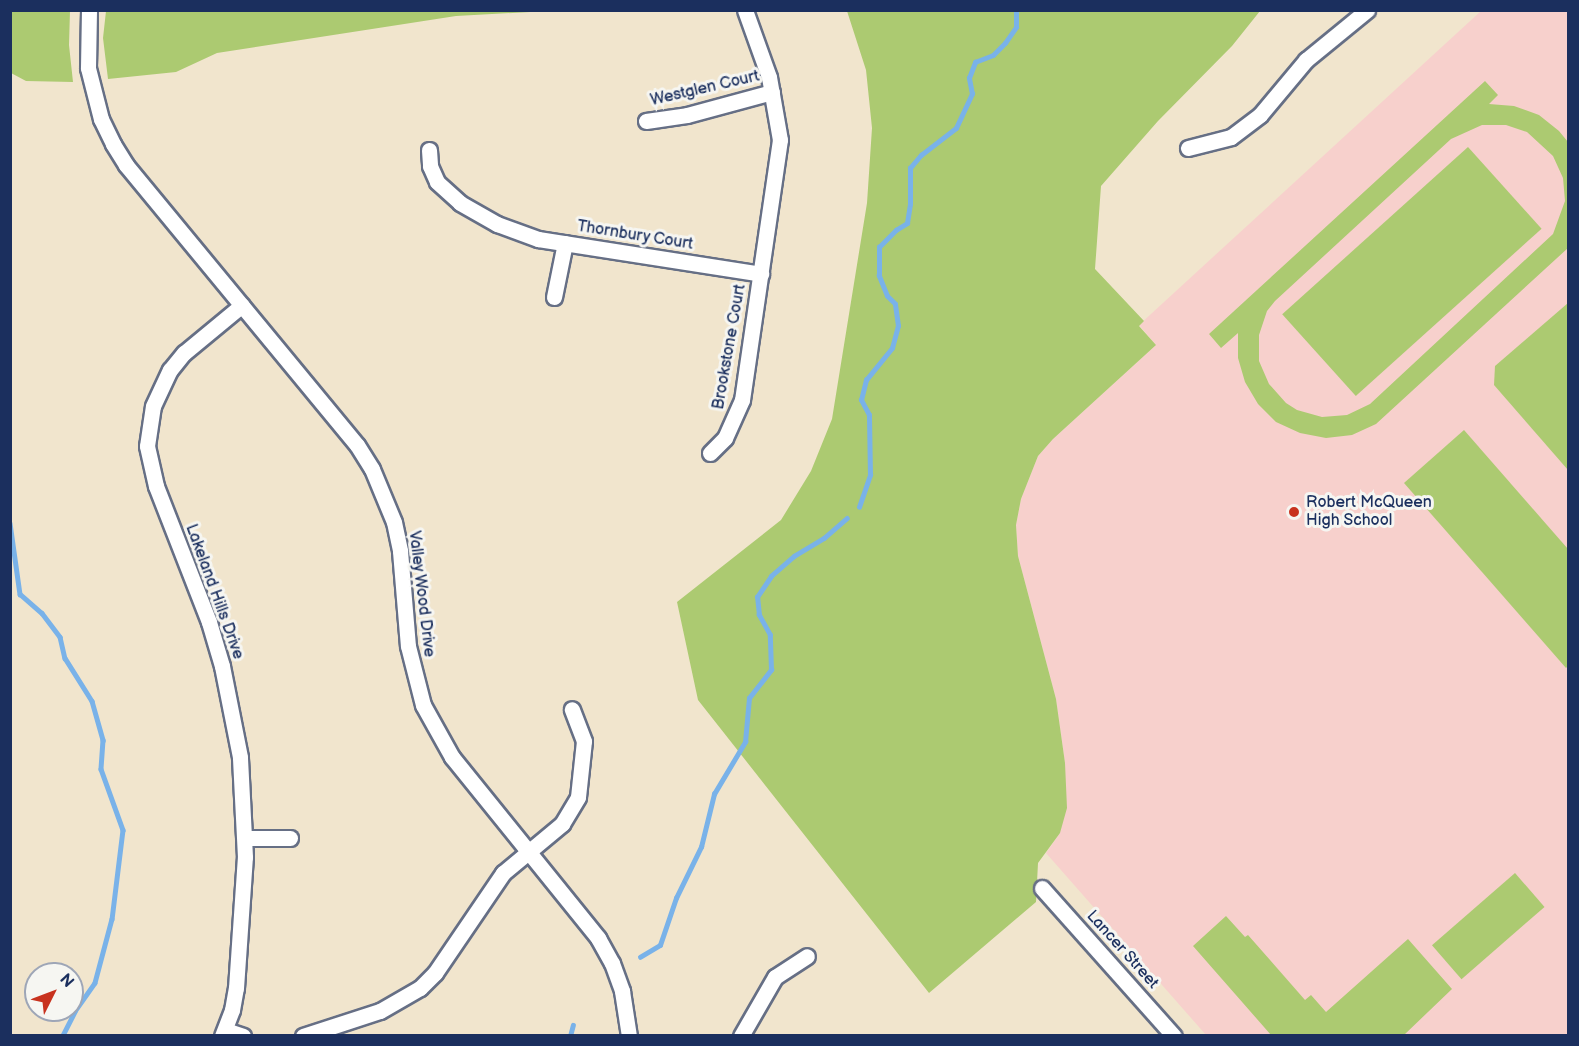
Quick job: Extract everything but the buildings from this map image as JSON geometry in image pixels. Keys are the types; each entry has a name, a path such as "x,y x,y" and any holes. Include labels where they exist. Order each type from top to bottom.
{"street":[{"name":"Valley Wood Drive","path":"89,10 88,68 99,111 113,144 126,165 357,445 372,469 394,522 400,551 408,646 423,705 452,757 598,938 612,963 622,991 629,1035"},
{"path":"745,10 772,92 780,140 760,274"},
{"path":"1188,148 1231,137 1260,115 1306,60 1367,10"},
{"name":"Westglen Court","path":"646,121 687,115 772,92"},
{"name":"Thornbury Court","path":"429,150 430,166 437,182 460,203 497,224 538,238 760,274"},
{"path":"554,297 565,243"},
{"name":"Brookstone Court","path":"710,453 725,438 742,400 760,274"},
{"name":"Lakeland Hills Drive","path":"224,1033 236,988 245,838 240,757 222,666 209,622 156,486 147,446 153,406 170,370 184,353 242,305"},
{"path":"303,1035 380,1011 420,988 435,973 503,873 562,824 578,797 584,741 572,709"},
{"path":"245,838 290,838"},
{"name":"Lancer Street","path":"1042,888 1174,1035"},
{"path":"741,1035 775,976 807,956"},
{"path":"224,1033 243,1035"}],"shaded area":[{"name":"Robert McQueen High School","path":"1481,11 1568,11 1568,1035 1206,1035 1046,853 1060,833 1065,763 1056,699 1018,556 1016,525 1021,499 1038,456 1053,439 1156,345 1139,325"}],"green space":[{"path":"11,10 70,11 69,45 73,82 26,81 11,73"},
{"path":"106,10 549,11 456,16 217,53 176,72 108,79 103,38"},
{"path":"847,11 1260,11 1232,46 1158,121 1101,186 1095,269 1144,321 1139,326 1156,345 1053,439 1038,456 1021,499 1016,525 1018,556 1056,699 1065,763 1067,808 1060,833 1038,863 1036,902 929,993 698,700 677,602 781,520 811,471 832,419 867,203 872,128 866,70"},
{"path":"1485,81 1498,95 1489,104 1514,106 1539,115 1559,131 1568,142 1568,248 1376,424 1352,435 1326,438 1300,433 1276,422 1258,404 1245,382 1238,358 1238,333 1221,348 1209,334","holes":["1482,125 1506,125 1527,132 1553,156 1563,178 1565,201 1553,234 1370,404 1347,415 1322,417 1297,410 1286,403 1269,384 1259,361 1259,335 1267,311 1275,301 1451,139"]},
{"path":"1468,147 1542,229 1356,396 1282,314"},
{"path":"1568,303 1568,470 1494,385 1495,366"},
{"path":"1464,430 1568,549 1568,666 1566,668 1404,483"},
{"path":"1515,873 1545,907 1462,979 1432,945"},
{"path":"1226,916 1245,937 1248,935 1305,1000 1311,995 1326,1012 1408,939 1452,989 1404,1035 1271,1035 1193,946"}],"waterway":[{"path":"859,507 870,475 869,415 861,400 866,380 892,348 898,326 895,304 887,296 879,276 879,247 896,230 907,223 910,204 910,168 921,155 956,128 972,94 969,78 975,62 993,55 1005,43 1016,27 1016,10"},
{"path":"640,957 660,945 676,898 701,847 714,794 745,742 749,698 771,670 770,635 759,615 757,597 771,576 794,556 824,538 847,518"},
{"path":"10,523 20,594 42,613 60,637 65,658 92,701 103,740 101,769 123,830 112,919 95,983 75,1012 63,1036"},
{"path":"570,1036 573,1025"}],"place":[{"name":"Robert McQueen High School","path":"1294,512"}]}
